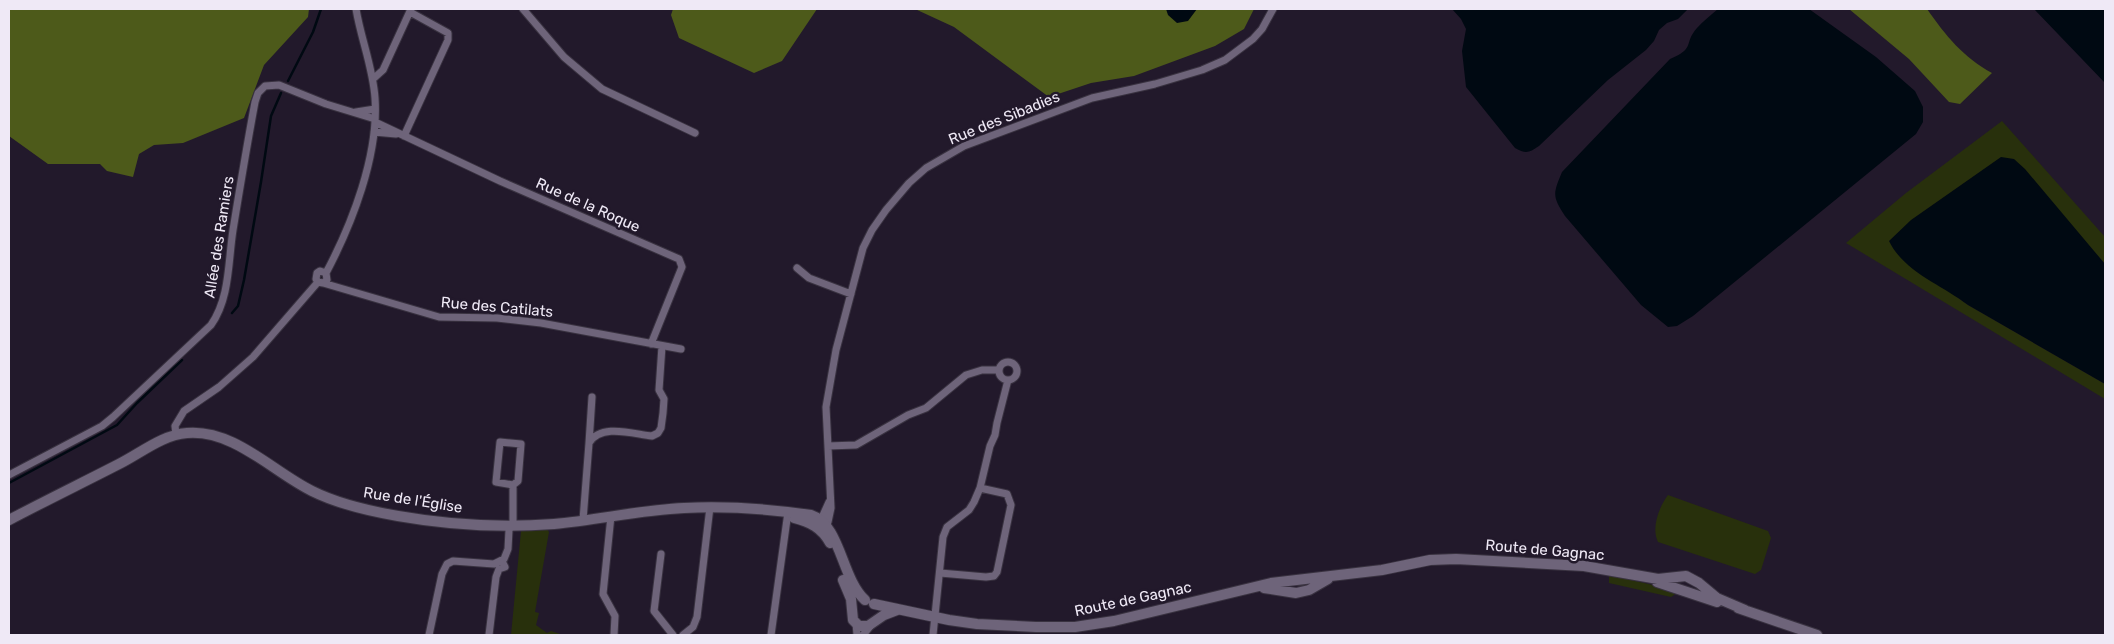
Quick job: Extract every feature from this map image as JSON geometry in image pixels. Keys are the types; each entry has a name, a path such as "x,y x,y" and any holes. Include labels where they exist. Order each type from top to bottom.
{"main road":[{"name":"Rue de l'Église","path":"9,520 118,465 166,437 190,433 221,439 253,455 314,492 373,511 438,522 510,526 583,520 638,512 710,507 759,510 821,524"},
{"path":"821,524 836,544 853,587 878,612 874,622"},
{"path":"821,524 851,599 856,623 864,627 889,612 898,610"},
{"name":"Route de Gagnac","path":"870,602 898,610 977,624 1036,628 1075,627 1114,621 1270,583 1336,577 1430,560 1456,559 1584,566 1665,579 1686,576 1699,583 1717,598 1745,610 1817,635"},
{"path":"852,611 856,604 870,602"}],"street":[{"path":"176,434 175,426 184,411 233,375 253,357 324,279 352,220 374,132 375,120 373,79 356,9"},
{"path":"523,9 564,57 602,89 695,133"},
{"name":"Rue des Sibadies","path":"821,524 831,508 827,394 852,294 864,248 872,230 909,183 926,168 964,146 1092,98 1155,84 1202,70 1225,60 1253,40 1262,29 1273,9"},
{"path":"373,79 383,70 411,10 448,33 448,40 404,136"},
{"name":"Allée des Ramiers","path":"9,474 102,426 113,418 211,325 217,316 221,309 226,283 254,102 258,93 265,86 279,85 375,120"},
{"name":"Allée des Ramiers","path":"355,113 375,110"},
{"name":"Rue de la Roque","path":"375,120 404,136 500,181 679,259 682,267 651,344"},
{"name":"Rue de la Roque","path":"374,132 389,132 404,136"},
{"path":"797,268 810,278 852,294"},
{"name":"Rue des Catilats","path":"324,279 343,288 439,317 497,318 541,323 681,349"},
{"path":"589,443 597,434 607,431 652,436 658,433 661,428 664,399 658,390 662,346"},
{"path":"1007,362 1015,365 1016,376 1008,380 1002,378 999,370 1007,362"},
{"path":"828,446 856,445 908,415 926,408 966,375 982,370 999,370"},
{"path":"933,635 943,537 947,527 968,510 980,488 990,446 996,435 997,423 1008,380"},
{"path":"583,520 592,397"},
{"path":"429,635 442,574 447,564 453,561 494,564 502,561 508,549 512,522 513,485 518,481 521,444 500,442 496,482 513,485"},
{"path":"940,573 986,578 994,576 997,572 1011,505 1007,494 980,488"},
{"path":"683,635 693,627 696,617 710,507"},
{"path":"611,516 603,594 615,616 614,635"},
{"path":"770,635 787,517"},
{"path":"661,554 654,611 673,635"},
{"path":"489,635 496,577 499,569 505,568 502,561"},
{"path":"863,635 874,622"},
{"path":"856,623 857,635"}],"green space":[{"path":"9,9 309,9 308,17 264,65 244,118 183,143 154,145 139,154 133,177 107,171 100,164 48,164 9,136"},
{"path":"673,9 817,9 782,61 754,73 679,38 671,15"},
{"path":"915,9 1254,9 1244,29 1215,46 1134,76 1091,83 1049,97 954,27"},
{"path":"1849,9 1927,9 1941,28 1964,53 1992,73 1960,104 1949,102 1909,59"},
{"path":"2002,121 2105,237 2105,264 2083,240 1950,292 1968,305 2105,384 2105,399 1846,243 1906,193"},
{"path":"1668,495 1768,531 1771,538 1761,570 1755,574 1658,542 1655,530 1657,518"},
{"path":"547,529 549,532 535,612 539,613 536,625 547,633 551,631 563,635 511,635 521,531"},
{"path":"1609,575 1666,588 1677,593 1671,597 1609,583"}],"shaded area":[{"path":"1166,9 1197,9 1188,21 1177,23 1168,15"},
{"path":"1452,9 1688,9 1678,19 1667,23 1659,30 1654,41 1646,50 1608,80 1539,146 1527,152 1515,148 1466,87 1462,51 1466,29 1461,19"},
{"path":"1718,9 1809,9 1876,57 1915,91 1923,107 1923,122 1916,134 1693,316 1677,326 1668,327 1641,305 1565,216 1555,195 1562,172 1670,59 1686,49 1697,28"},
{"path":"2034,9 2105,9 2105,83"},
{"path":"2001,157 2014,159 2025,169 2105,264 2105,384 1968,305 1924,277 1904,261 1889,241 1911,220"}],"waterway":[{"path":"288,81 313,32 321,9"},
{"path":"232,313 238,306 244,280 271,116 281,93"},
{"path":"9,483 117,425 182,360"}]}
